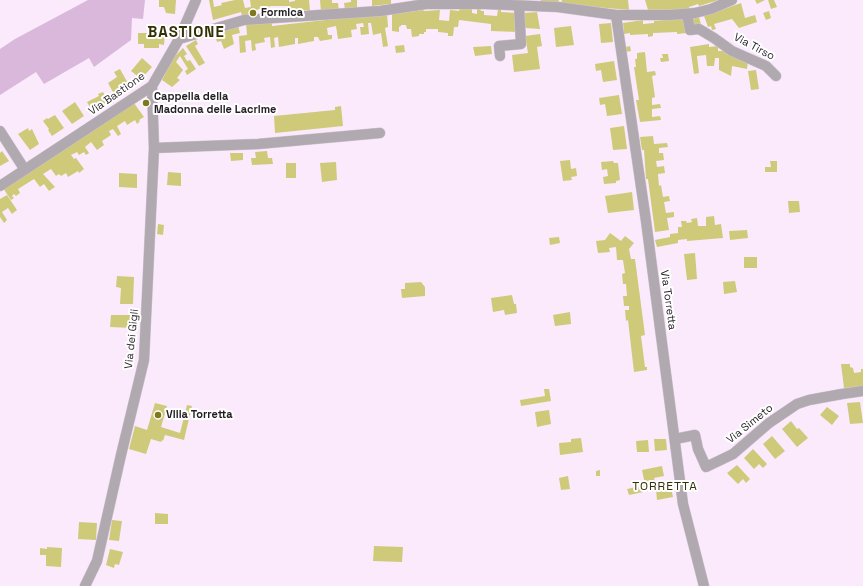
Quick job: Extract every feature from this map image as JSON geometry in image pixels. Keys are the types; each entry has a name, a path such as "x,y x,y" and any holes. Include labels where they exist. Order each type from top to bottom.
{"street":[{"name":"Via Bastione","path":"0,186 152,86 179,39 196,0"},
{"path":"179,39 244,20 380,11 426,4 485,4 558,7 616,15 670,15 695,13 711,9 732,0"},
{"path":"500,56 499,46 521,44 519,6"},
{"name":"Via Tirso","path":"687,14 690,30 699,29 732,51 766,66 776,76"},
{"name":"Via Torretta","path":"616,15 647,229 683,504 704,586"},
{"name":"Via dei Gigli","path":"85,586 97,561 144,360 154,148 152,86"},
{"path":"0,131 25,170"},
{"path":"154,148 258,144 380,133"},
{"name":"Via Simeto","path":"674,439 695,435 698,449 706,468 733,454 796,404 809,400 863,391"}],"shaded area":[{"path":"88,0 145,0 143,19 132,18 131,40 94,67 89,58 44,84 36,72 0,95 0,49 15,39"}],"building":[{"path":"159,0 176,0 175,14 166,13 164,7 159,7"},
{"path":"209,0 213,0 214,7 222,5 221,3 243,0 245,8 251,7 250,0 289,0 289,2 295,0 309,0 310,10 287,11 287,6 271,6 256,10 257,15 242,17 241,12 213,20"},
{"path":"320,0 332,0 332,3 338,3 339,11 321,12"},
{"path":"351,0 357,0 357,9 345,10 344,3 351,2"},
{"path":"372,0 391,0 391,4 372,6"},
{"path":"541,0 559,0 558,3 540,2"},
{"path":"562,0 628,0 629,10 561,4"},
{"path":"645,0 719,0 699,6 698,4 689,7 689,9 665,12 648,10"},
{"path":"755,0 765,0 757,4"},
{"path":"768,0 774,0 777,7 771,9"},
{"path":"741,3 745,18 755,15 757,22 739,28 732,19 714,24 716,29 712,30 711,26 708,27 704,16"},
{"path":"460,8 472,8 472,13 477,14 477,8 480,8 481,11 484,11 484,15 497,16 498,9 501,9 501,12 516,13 518,32 491,31 491,24 459,20 458,27 454,27 453,36 448,36 448,33 438,32 438,29 426,29 424,34 419,34 419,36 412,37 411,29 407,29 406,25 401,25 399,27 399,32 392,31 392,14 423,10 440,10 439,20 449,21 450,10 459,11"},
{"path":"769,11 771,18 766,20 763,13"},
{"path":"537,12 540,29 525,28 524,13"},
{"path":"387,13 388,27 385,28 388,46 383,47 381,33 373,35 371,23 368,23 369,34 361,35 360,27 364,27 363,23 356,24 357,29 351,30 352,37 338,39 336,26 327,28 328,35 332,35 332,39 320,41 318,37 314,37 314,41 298,44 298,38 295,38 295,44 279,47 278,37 274,38 275,47 271,48 270,37 264,38 265,42 255,44 256,50 252,51 251,40 245,41 246,52 240,53 239,36 247,35 246,23 272,23 272,26"},
{"path":"699,17 701,25 692,26 690,19"},
{"path":"685,18 687,33 653,33 653,36 648,37 648,34 624,34 623,23 643,20 643,24 654,23 654,21"},
{"path":"611,23 613,42 601,43 599,24"},
{"path":"238,25 240,33 232,35 234,44 224,49 221,41 217,42 214,32"},
{"path":"571,26 574,45 556,47 554,28"},
{"path":"138,33 165,33 164,45 159,44 159,48 144,48 144,44 138,44"},
{"path":"540,34 542,46 537,47 540,69 514,72 512,55 528,53 525,36"},
{"path":"196,40 198,44 195,46 205,63 199,66 186,46"},
{"path":"709,44 709,47 718,46 718,51 726,51 727,54 735,55 748,61 747,69 732,66 731,76 719,70 719,58 715,58 714,66 707,66 706,55 697,56 699,73 694,74 690,47"},
{"path":"404,45 405,52 396,53 395,46"},
{"path":"491,46 492,54 475,56 473,47"},
{"path":"630,46 631,51 626,52 626,47"},
{"path":"183,48 187,54 184,56 187,61 190,60 196,69 187,75 185,71 188,69 180,56 176,62 183,70 177,78 180,80 172,87 162,80 173,58"},
{"path":"645,52 647,72 655,71 656,75 652,76 655,97 652,98 652,105 660,104 661,108 652,109 652,117 660,116 661,120 640,122 636,100 639,100 634,67 636,67 635,59 637,59 637,53"},
{"path":"662,54 668,54 669,61 661,62 660,58 663,58"},
{"path":"142,58 152,67 141,79 131,71"},
{"path":"614,61 617,80 603,82 601,70 596,71 595,64"},
{"path":"120,69 130,87 124,91 123,89 114,94 108,83 117,77 114,72"},
{"path":"756,70 759,89 751,90 748,71"},
{"path":"103,92 109,102 92,111 87,102 99,96 98,94"},
{"path":"619,95 622,114 607,116 605,104 600,105 599,98"},
{"name":"Cappella della Madonna delle Lacrime","path":"144,100 148,100 149,107 144,107"},
{"path":"75,102 84,116 72,124 62,111"},
{"path":"134,103 144,117 139,120 140,121 137,124 135,120 127,125 125,121 117,126 121,134 118,136 113,129 109,131 111,135 102,141 104,145 97,150 91,142 85,147 89,153 86,155 84,152 79,155 77,152 71,155 74,159 76,158 84,169 79,173 78,171 68,177 66,173 61,176 59,174 56,176 51,169 43,174 55,187 49,191 44,184 40,187 34,179 18,189 20,193 16,196 14,194 12,196 14,198 11,200 3,188"},
{"path":"341,106 343,126 275,133 274,116 335,110 335,107"},
{"path":"55,115 64,128 52,136 43,121"},
{"path":"624,126 627,149 613,150 610,128"},
{"path":"28,128 29,131 32,129 39,144 30,150 18,134"},
{"path":"653,136 654,144 667,143 668,147 659,148 659,153 663,153 664,160 656,161 657,167 664,166 665,173 658,174 659,186 661,185 663,197 669,196 670,201 664,202 666,213 674,212 674,217 667,218 669,230 655,232 648,179 646,179 644,150 642,150 640,137"},
{"path":"2,151 9,161 0,166 0,153"},
{"path":"267,151 268,158 272,158 273,164 252,165 251,158 256,158 255,152"},
{"path":"230,153 243,153 243,160 231,161"},
{"path":"570,160 571,169 576,168 577,176 571,177 572,180 563,181 560,161"},
{"path":"613,161 614,163 618,163 620,180 616,181 616,183 604,184 603,177 608,176 607,169 602,170 601,162"},
{"path":"770,161 777,161 777,172 765,172 765,167 771,167"},
{"path":"336,162 337,180 322,182 320,163"},
{"path":"286,163 296,163 296,178 286,178"},
{"path":"168,172 181,173 181,186 167,185"},
{"path":"119,173 137,174 137,188 119,187"},
{"path":"632,192 634,210 608,213 605,196"},
{"path":"7,195 17,210 12,214 8,208 2,212 7,220 4,223 0,217 0,199"},
{"path":"788,201 799,201 800,212 789,213"},
{"path":"714,216 715,225 721,224 723,238 687,241 687,239 678,240 678,243 657,247 655,240 670,237 670,234 678,233 678,227 682,227 681,221 686,221 687,223 692,222 691,219 697,218 698,226 706,226 706,217"},
{"path":"158,224 164,225 163,235 157,234"},
{"path":"747,230 748,238 730,240 729,231"},
{"path":"610,233 621,241 625,236 634,243 629,249 631,259 635,259 645,335 641,336 645,367 647,367 647,370 634,372 628,320 626,321 625,310 629,310 629,306 624,306 623,296 627,296 626,284 623,284 622,274 625,273 623,260 617,260 616,247 609,248 610,252 598,253 596,241 605,240"},
{"path":"559,237 560,243 550,245 549,238"},
{"path":"695,253 697,279 687,280 684,254"},
{"path":"744,257 757,257 757,268 744,268"},
{"path":"117,276 134,277 133,304 120,304 121,288 116,287"},
{"path":"735,281 737,292 724,294 723,282"},
{"path":"421,282 425,287 425,296 402,298 401,289 405,289 405,283"},
{"path":"512,295 514,304 516,304 517,313 505,315 504,310 493,312 491,298"},
{"path":"570,312 571,324 555,326 553,315"},
{"path":"111,315 132,315 132,328 110,327"},
{"path":"841,364 850,364 850,367 853,368 854,373 861,372 861,369 863,369 863,387 844,388"},
{"path":"544,389 549,389 551,401 521,406 520,400 545,396"},
{"path":"860,402 863,423 850,424 847,403"},
{"path":"155,403 167,406 161,427 180,433 187,405 192,406 184,440 165,435 163,441 162,440 161,442 151,439 146,454 129,449 135,426 147,430"},
{"path":"827,407 839,416 832,425 820,415"},
{"path":"549,410 551,424 537,427 535,412"},
{"path":"791,421 797,429 799,428 808,438 797,447 782,429"},
{"path":"772,436 785,451 775,459 763,444"},
{"path":"581,438 583,452 560,455 559,443 571,442 571,439"},
{"path":"654,439 666,439 667,450 655,451"},
{"path":"648,440 649,452 637,452 636,441"},
{"path":"753,449 767,464 763,468 759,464 754,469 744,458"},
{"path":"737,465 750,479 746,483 743,479 738,484 727,473"},
{"path":"662,466 664,476 654,478 655,482 645,484 642,470"},
{"path":"600,470 600,476 596,476 596,471"},
{"path":"568,476 570,489 561,490 559,478"},
{"path":"646,485 648,491 629,495 627,489"},
{"path":"671,488 673,497 657,500 656,490"},
{"path":"155,513 168,514 168,524 155,524"},
{"path":"112,520 122,521 119,541 109,540"},
{"path":"79,522 97,523 96,540 78,539"},
{"path":"374,546 403,547 402,562 373,561"},
{"path":"47,547 62,548 61,567 46,566 46,555 40,555 40,548 47,549"},
{"path":"110,549 123,552 119,565 115,564 114,568 106,565"}],"place":[{"name":"Formica","path":"253,13"},
{"name":"Cappella della Madonna delle Lacrime","path":"146,103"},
{"name":"Villa Torretta","path":"158,415"}],"district":[{"name":"BASTIONE","path":"186,33"},
{"name":"TORRETTA","path":"665,487"}]}
